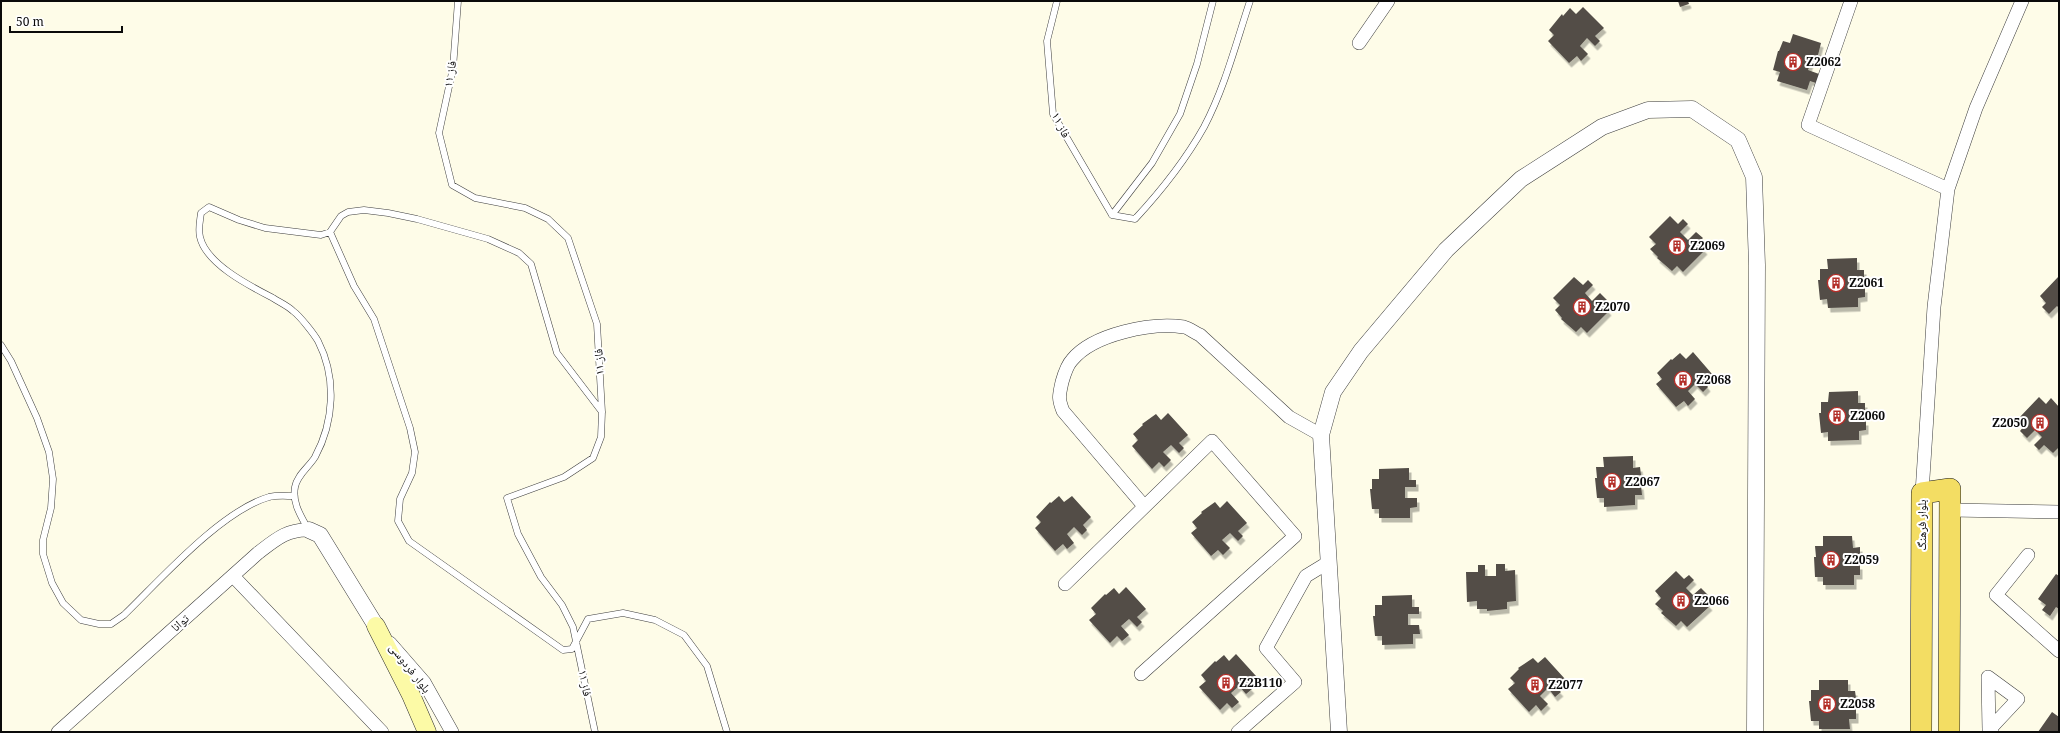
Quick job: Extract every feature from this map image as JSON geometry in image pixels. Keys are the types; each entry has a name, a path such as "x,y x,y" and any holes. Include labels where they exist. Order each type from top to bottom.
{"main road":[{"name":"بلوار فرهنگ","path":"1921,732 1922,493 1950,490 1949,732"},
{"name":"بلوار فردوسی","path":"376,626 427,732"}],"street":[{"path":"1359,43 1388,1"},
{"path":"1850,1 1808,125 1948,189"},
{"path":"1922,493 1934,306 1948,189 1976,108 2022,1"},
{"path":"1339,732 1321,435 1333,392 1361,351 1446,250 1521,179 1602,127 1648,110 1692,109 1738,140 1754,177 1756,235 1755,732"},
{"path":"1144,506 1063,411 1058,399 1064,376 1072,360 1089,345 1131,329 1185,327 1200,335 1289,417 1321,435"},
{"path":"1065,584 1144,506 1212,442 1295,536 1141,674"},
{"path":"1951,510 2059,512"},
{"name":"توانا","path":"58,732 281,535 297,530 309,530"},
{"name":"بلوار فردوسی","path":"309,530 320,535 376,626 424,682 452,732"},
{"path":"2028,555 1996,595 2059,651"},
{"path":"1238,732 1295,682 1266,648 1306,576 1329,562"},
{"path":"233,576 382,732"}],"lane":[{"name":"فاز ۱۱","path":"458,1 453,68 439,133 452,185 475,198 525,208 548,219 568,238 596,324 602,412 601,436 592,458 564,478 508,498 518,534 541,577 562,605 573,627 595,732"},
{"name":"فاز ۱۱","path":"1057,1 1047,41 1053,114 1112,214"},
{"path":"1213,1 1197,64 1180,114 1152,163 1112,214 1135,219 1166,186 1204,127 1225,78 1250,1"},
{"path":"309,530 297,508 294,496 295,485 314,458 326,433 330,418 331,378 318,341 294,311 242,280 211,257 200,239 199,226 201,213 209,207 239,220 265,228 321,235 330,232 340,216 348,212 364,210 388,213 416,219 488,239 520,253 531,264 557,353 602,412"},
{"path":"330,232 354,286 374,319 410,428 415,452 412,473 400,499 398,521 409,541 563,650 572,649 588,619 624,613 655,620 684,635 707,666 727,732"},
{"path":"1,345 11,361 34,411 49,452 53,487 51,508 43,540 43,554 52,583 63,603 81,620 99,624 111,624 124,615 202,539 244,507 271,496 294,496"}],"building":[{"path":"1678,1 1688,1 1689,4 1680,7"},
{"path":"1583,7 1604,28 1595,36 1600,41 1595,46 1587,38 1580,46 1588,54 1581,61 1577,56 1569,63 1548,41 1554,35 1549,30 1562,14 1563,16 1570,8 1576,14"},
{"name":"Z2062","path":"1793,34 1821,43 1818,55 1824,57 1822,64 1812,60 1808,70 1819,74 1816,83 1810,81 1807,90 1777,81 1780,72 1773,70 1778,51 1783,41 1790,43"},
{"name":"Z2069","path":"1670,216 1678,224 1683,219 1688,224 1680,232 1688,240 1696,232 1703,238 1698,243 1705,250 1683,272 1677,266 1672,271 1657,258 1658,257 1650,249 1656,244 1649,237"},
{"name":"Z2061","path":"1857,258 1857,270 1864,270 1864,277 1853,277 1853,288 1865,288 1865,297 1858,298 1858,307 1828,308 1827,299 1820,300 1818,280 1820,280 1820,269 1828,269 1827,259"},
{"path":"2059,276 2059,308 2057,306 2049,314 2042,307 2046,303 2040,296"},
{"name":"Z2070","path":"1574,277 1583,285 1588,280 1593,285 1585,293 1592,301 1600,293 1607,300 1602,304 1609,311 1587,333 1581,327 1576,332 1561,319 1562,318 1555,310 1560,305 1553,298"},
{"name":"Z2068","path":"1693,352 1712,374 1704,382 1708,387 1703,392 1695,384 1688,391 1695,399 1688,406 1684,401 1676,407 1656,384 1662,379 1657,373 1671,359 1672,360 1680,353 1686,359"},
{"name":"Z2060","path":"1858,391 1858,403 1865,403 1865,410 1854,410 1854,421 1866,421 1866,430 1859,431 1859,440 1828,441 1828,432 1821,433 1819,413 1821,413 1821,402 1828,402 1829,392"},
{"name":"Z2050","path":"2039,397 2046,404 2051,398 2059,407 2059,447 2053,453 2044,445 2039,450 2034,445 2042,437 2035,430 2027,438 2020,431 2024,426 2018,419"},
{"path":"1168,413 1188,435 1179,443 1184,448 1179,453 1171,445 1163,452 1171,460 1164,467 1159,462 1152,469 1132,446 1138,440 1133,434 1143,425 1142,424 1156,414 1161,420"},
{"name":"Z2067","path":"1633,456 1633,468 1640,467 1641,475 1629,475 1630,486 1641,485 1642,495 1635,495 1635,505 1604,507 1604,498 1597,498 1595,478 1597,478 1596,467 1604,467 1603,457"},
{"path":"1409,468 1409,480 1416,480 1416,487 1405,487 1405,498 1417,498 1417,507 1410,508 1410,518 1379,518 1379,509 1372,509 1370,489 1372,489 1372,479 1379,479 1379,469"},
{"path":"1059,496 1064,502 1072,496 1091,517 1083,525 1087,530 1082,535 1074,527 1067,534 1074,543 1067,549 1063,544 1055,551 1035,528 1041,522 1036,517 1050,502 1051,503"},
{"path":"1227,501 1247,523 1238,531 1243,536 1238,541 1230,533 1222,540 1230,548 1223,555 1218,550 1211,556 1191,533 1197,528 1192,522 1202,513 1201,512 1215,502 1220,508"},
{"name":"Z2059","path":"1823,536 1852,536 1853,548 1860,547 1860,554 1849,555 1849,565 1860,565 1860,575 1854,575 1854,585 1823,585 1823,577 1815,577 1815,546 1823,546"},
{"path":"1496,564 1505,564 1505,571 1515,570 1516,601 1507,602 1507,609 1487,611 1487,609 1477,609 1477,601 1467,602 1466,572 1478,572 1478,565 1485,565 1485,576 1496,576"},
{"name":"Z2066","path":"1676,571 1684,579 1689,575 1694,580 1686,588 1693,595 1701,588 1708,595 1703,599 1710,606 1687,627 1681,621 1676,626 1661,613 1663,611 1655,604 1661,598 1655,591"},
{"path":"2056,574 2059,576 2059,609 2056,607 2050,616 2042,610 2046,605 2038,599"},
{"path":"1126,587 1146,609 1137,617 1142,622 1137,627 1129,619 1121,626 1129,635 1122,641 1117,636 1110,643 1089,620 1096,614 1091,608 1105,594 1106,595 1114,588 1119,594"},
{"path":"1412,595 1412,607 1419,607 1419,614 1408,614 1408,625 1419,625 1420,634 1413,634 1413,644 1382,645 1382,636 1375,636 1373,616 1375,616 1375,605 1382,605 1382,596"},
{"name":"Z2B110","path":"1236,654 1256,676 1247,684 1252,689 1246,694 1239,686 1231,693 1239,702 1232,708 1227,703 1220,710 1199,687 1206,681 1201,675 1215,661 1216,662 1224,655 1229,661"},
{"name":"Z2077","path":"1545,657 1565,679 1556,687 1561,692 1555,697 1548,688 1540,696 1548,704 1541,711 1536,705 1529,712 1508,689 1515,683 1510,678 1519,669 1518,668 1533,658 1538,663"},
{"name":"Z2058","path":"1819,680 1848,680 1848,691 1855,691 1856,698 1844,699 1845,709 1856,709 1856,719 1849,719 1850,729 1819,729 1819,721 1811,721 1809,701 1811,701 1811,690 1819,690"},
{"path":"2052,712 2059,717 2059,732 2038,732"}],"place":[{"name":"Z2062","path":"1793,62"},
{"name":"Z2069","path":"1677,246"},
{"name":"Z2061","path":"1836,283"},
{"name":"Z2070","path":"1582,307"},
{"name":"Z2068","path":"1683,380"},
{"name":"Z2060","path":"1837,416"},
{"name":"Z2050","path":"2040,423"},
{"name":"Z2067","path":"1612,482"},
{"name":"Z2059","path":"1831,560"},
{"name":"Z2066","path":"1681,601"},
{"name":"Z2B110","path":"1226,683"},
{"name":"Z2077","path":"1535,685"},
{"name":"Z2058","path":"1827,704"}]}
